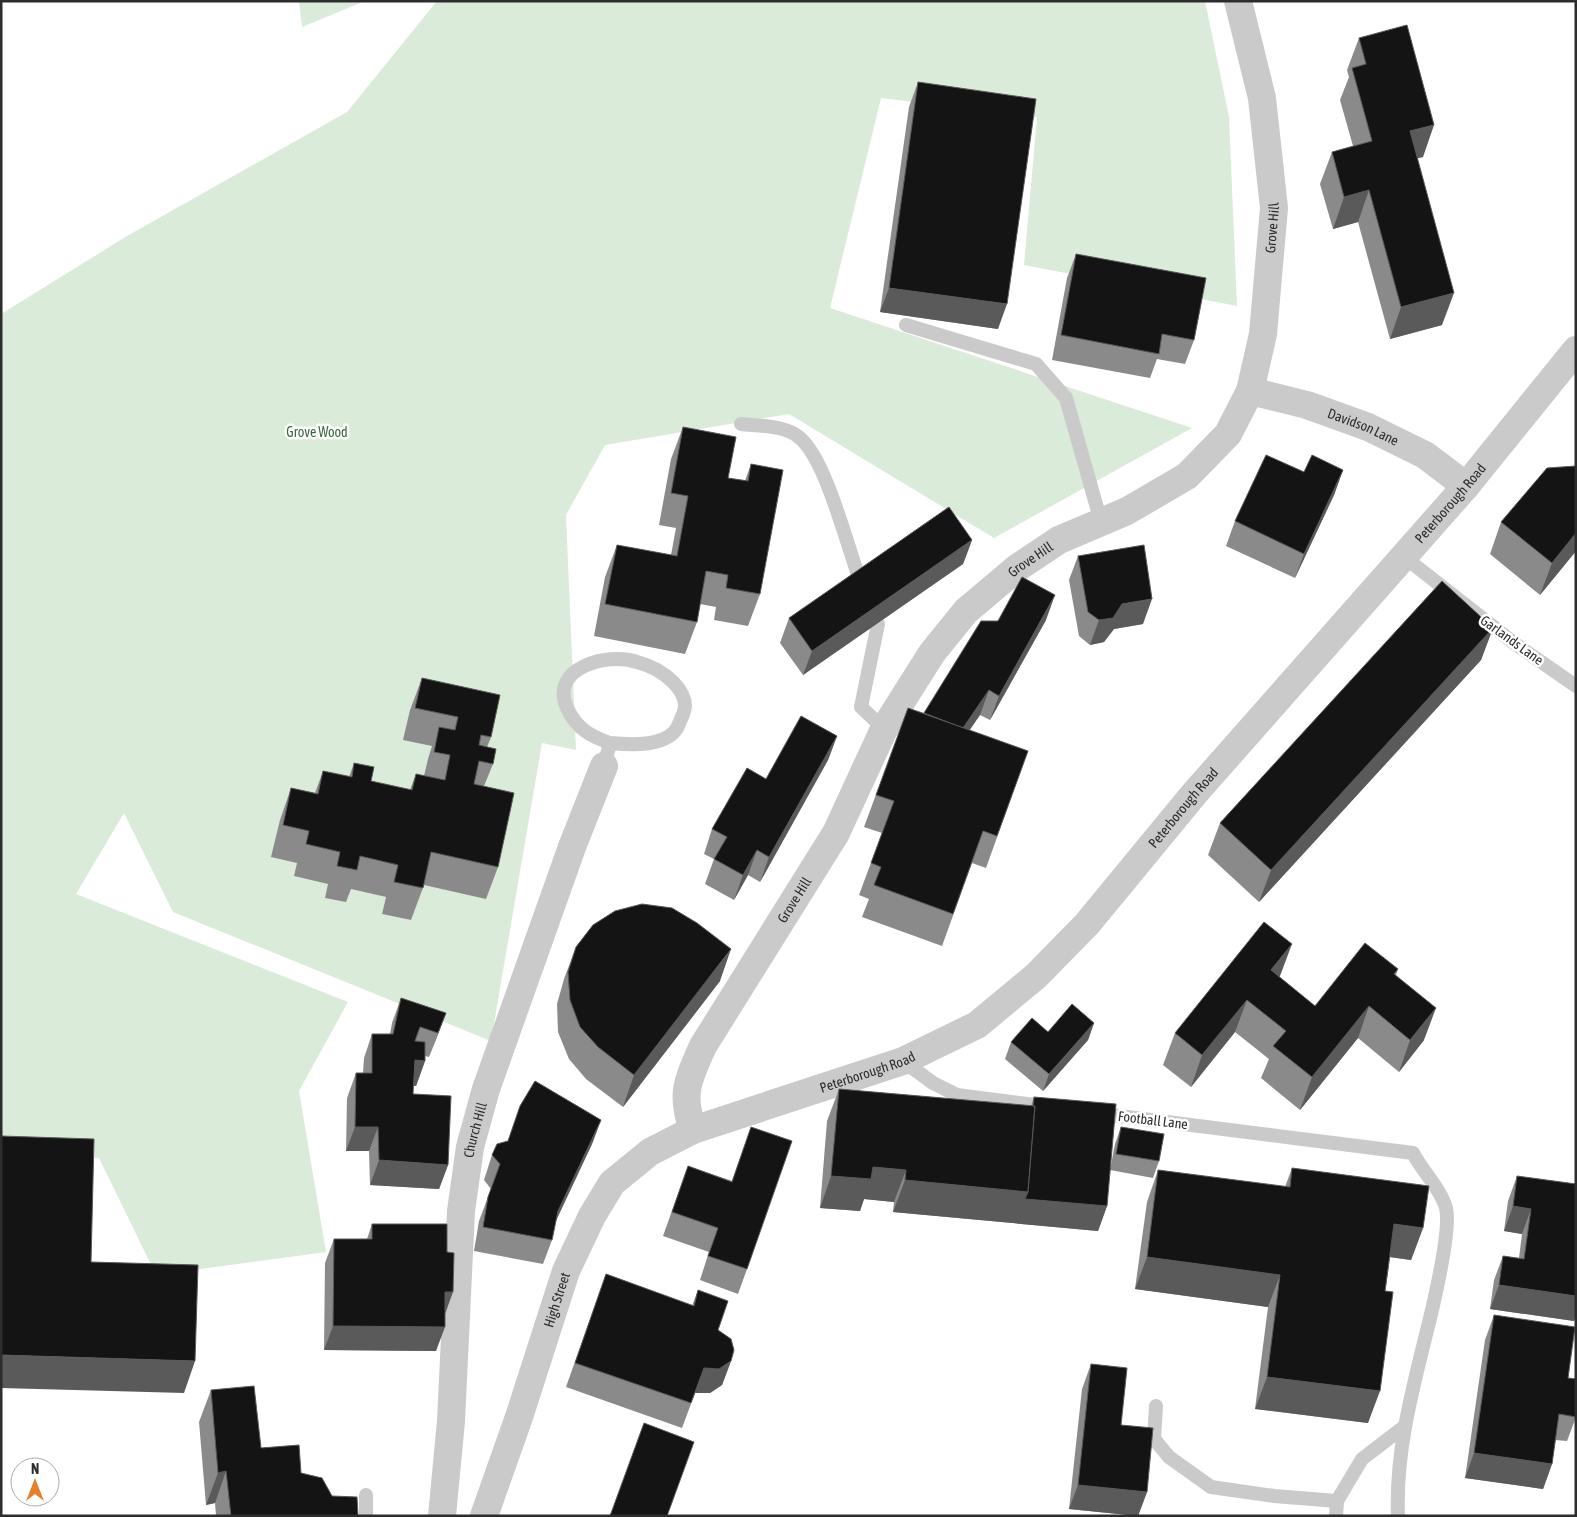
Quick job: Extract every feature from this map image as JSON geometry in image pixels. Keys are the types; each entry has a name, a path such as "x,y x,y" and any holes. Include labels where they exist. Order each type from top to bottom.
{"street":[{"name":"Grove Hill","path":"693,1130 686,1108 687,1082 702,1046 836,833 884,728 932,652 966,611 1017,568 1059,540 1127,511 1188,476 1228,434 1250,391 1263,334 1274,208 1262,98 1238,1"},
{"name":"Peterborough Road","path":"693,1130 903,1062 977,1024 1036,976 1093,916 1194,794 1402,556 1466,486 1576,350"},
{"name":"Davidson Lane","path":"1250,391 1307,405 1368,427 1425,455 1466,486"},
{"name":"Church Hill","path":"442,1516 451,1411 460,1211 470,1147 490,1080 572,847 607,754"},
{"name":"High Street","path":"484,1516 519,1417 566,1272 592,1216 612,1183 624,1171 650,1152 693,1130"}],"lane":[{"path":"906,325 1036,364 1066,398 1101,522"},
{"path":"741,424 780,429 800,438 818,463 829,489 862,586"},
{"name":"Garlands Lane","path":"1402,556 1514,642 1576,686"},
{"path":"878,624 861,707 884,728"},
{"path":"611,658 636,661 662,672 679,688 685,706 678,727 661,740 607,754 571,716 562,698 567,680 584,665 611,658"},
{"path":"903,1062 933,1083 957,1095 1065,1109"},
{"name":"Football Lane","path":"1085,1111 1413,1153 1447,1209 1441,1272 1405,1426"},
{"path":"1156,1406 1154,1439 1169,1457 1210,1487 1274,1496 1337,1501"},
{"path":"1336,1516 1337,1501 1362,1459 1405,1426"},
{"path":"1398,1516 1397,1490 1405,1426"},
{"path":"366,1495 366,1516"}],"green space":[{"path":"299,1 365,1 302,27"},
{"name":"Grove Wood","path":"437,1 1205,1 1229,117 1237,306 1024,265 1037,117 881,98 830,308 1192,428 994,538 789,414 605,445 566,515 576,750 542,743 491,1041 173,912 124,813 76,894 348,1002 299,1091 326,1252 156,1275 99,1158 1,1155 1,314 127,236 347,112","holes":["447,749 411,920 382,914 386,897 295,876 297,863 422,784"]}],"building":[{"path":"1407,25 1434,125 1410,131 1454,293 1401,307 1369,190 1344,197 1332,152 1372,141 1352,68 1366,64 1359,38"},
{"path":"918,82 1036,99 1007,304 889,288"},
{"path":"1076,254 1206,278 1194,340 1162,334 1159,354 1061,335"},
{"path":"683,427 736,437 728,478 748,481 751,464 783,470 760,594 726,588 728,575 706,571 697,622 605,604 617,545 677,556 688,496 671,493"},
{"path":"1266,455 1304,472 1312,455 1343,470 1304,554 1235,521"},
{"path":"1576,466 1576,533 1552,563 1501,522 1547,468"},
{"path":"949,507 972,540 812,651 789,618"},
{"path":"1144,545 1152,599 1122,604 1113,618 1099,620 1088,612 1078,556"},
{"path":"1022,577 1055,595 999,696 989,690 963,728 924,713 981,621 998,621"},
{"path":"1442,581 1493,628 1271,870 1220,823"},
{"path":"422,678 500,695 491,737 481,735 479,745 496,749 493,764 479,761 474,784 514,793 498,867 431,852 423,888 394,882 398,865 360,856 357,870 337,866 340,852 306,844 309,831 283,825 291,788 318,794 323,771 352,777 354,763 374,767 371,781 412,790 416,774 445,780 450,755 434,752 439,727 455,730 458,717 415,708"},
{"path":"908,708 1028,751 997,836 983,831 953,914 874,885 881,867 871,863 894,801 876,795"},
{"path":"801,716 837,736 769,857 757,850 743,875 714,859 727,837 712,829 747,768 766,779"},
{"path":"642,904 672,908 697,923 731,949 634,1075 598,1047 580,1027 570,1000 568,972 576,947 593,925 615,911"},
{"path":"1264,922 1292,944 1271,970 1315,1006 1365,943 1398,969 1394,974 1436,1008 1410,1040 1369,1006 1312,1077 1273,1046 1286,1031 1247,1000 1202,1055 1175,1033"},
{"path":"401,998 446,1013 438,1033 420,1027 415,1041 425,1042 425,1061 415,1060 413,1094 451,1096 448,1165 379,1160 378,1127 355,1127 356,1073 372,1073 372,1034 393,1034"},
{"path":"1072,1004 1094,1023 1049,1074 1011,1042 1032,1018 1048,1032"},
{"path":"535,1081 601,1120 558,1211 552,1240 483,1227 488,1197 500,1164 492,1155 497,1144 508,1141 520,1106"},
{"path":"839,1089 1035,1106 1028,1192 905,1180 906,1170 873,1167 871,1179 831,1176"},
{"path":"1034,1097 1116,1104 1107,1206 1025,1199 1028,1192 1035,1106 1033,1106"},
{"path":"751,1127 792,1141 747,1269 708,1256 718,1228 672,1212 688,1166 732,1182"},
{"path":"1121,1127 1164,1134 1159,1161 1116,1154"},
{"path":"1,1136 94,1139 91,1262 198,1265 195,1361 1,1355"},
{"path":"1292,1168 1429,1186 1423,1228 1394,1224 1385,1291 1393,1292 1380,1391 1267,1377 1280,1275 1147,1257 1158,1170 1290,1187"},
{"path":"1517,1176 1576,1184 1576,1296 1499,1285 1503,1256 1524,1259 1531,1209 1513,1206"},
{"path":"372,1224 447,1224 447,1252 454,1253 453,1292 445,1292 445,1327 333,1326 334,1239 372,1239"},
{"path":"606,1274 694,1306 698,1290 728,1301 718,1330 731,1339 734,1350 731,1361 719,1369 704,1368 691,1403 575,1363"},
{"path":"1494,1315 1575,1327 1568,1378 1576,1379 1576,1417 1559,1414 1552,1464 1474,1453"},
{"path":"1091,1364 1127,1368 1121,1425 1153,1428 1147,1492 1078,1485"},
{"path":"254,1386 261,1448 299,1445 301,1473 322,1478 332,1496 357,1497 358,1516 231,1516 226,1471 218,1473 211,1390"},
{"path":"644,1423 694,1442 667,1516 610,1516"}]}
